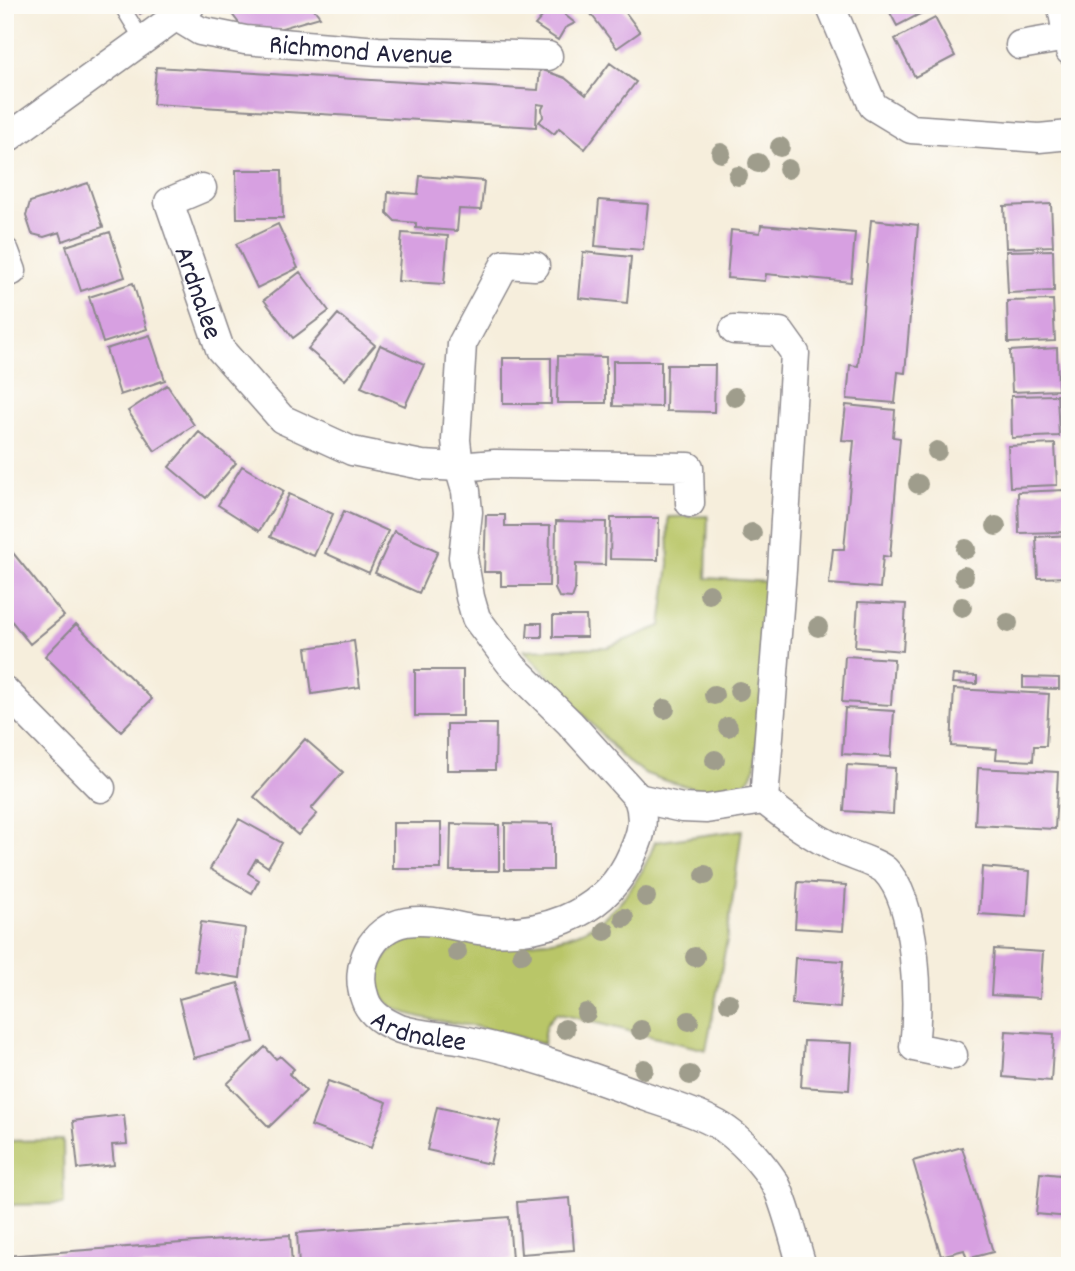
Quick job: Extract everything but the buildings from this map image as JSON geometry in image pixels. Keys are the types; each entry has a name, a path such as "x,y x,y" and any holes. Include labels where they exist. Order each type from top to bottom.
{"street":[{"path":"831,5 873,106 911,129 1039,138 1070,135"},
{"path":"1020,45 1068,44 1062,7"},
{"path":"5,140 184,11"},
{"name":"Richmond Avenue","path":"184,11 200,31 245,40 378,51 548,56"},
{"name":"Ardnalee","path":"202,188 169,202 173,215 220,349 282,419 352,451 422,465 689,467 690,503"},
{"path":"536,266 505,264 462,344 456,439 468,512 463,557 465,577 477,618 513,667 570,723 638,798 682,808 706,809 764,800 803,831 884,869 902,896 912,934 916,1027 914,1047 953,1055"},
{"path":"734,330 780,332 795,353 764,800"},
{"path":"5,691 101,788"},
{"name":"Ardnalee","path":"638,798 643,812 643,825 638,844 614,884 588,910 549,925 523,930 477,930 432,921 405,922 391,926 379,933 368,948 362,967 365,1000 376,1017 402,1030 466,1040 527,1055 715,1122 750,1150 776,1186 802,1266"}],"lane":[{"path":"121,5 143,41"}],"green space":[{"path":"708,516 706,578 770,582 755,768 744,783 722,792 709,792 666,781 644,773 623,758 524,650 608,647 661,626 669,564 668,517"},
{"path":"742,830 727,940 706,1050 556,1013 546,1027 544,1044 409,1014 390,1005 382,997 378,976 382,965 387,955 404,940 415,936 436,935 512,946 572,935 603,918 625,896 643,869 655,842"},
{"path":"63,1140 64,1204 5,1205 5,1141"}]}
